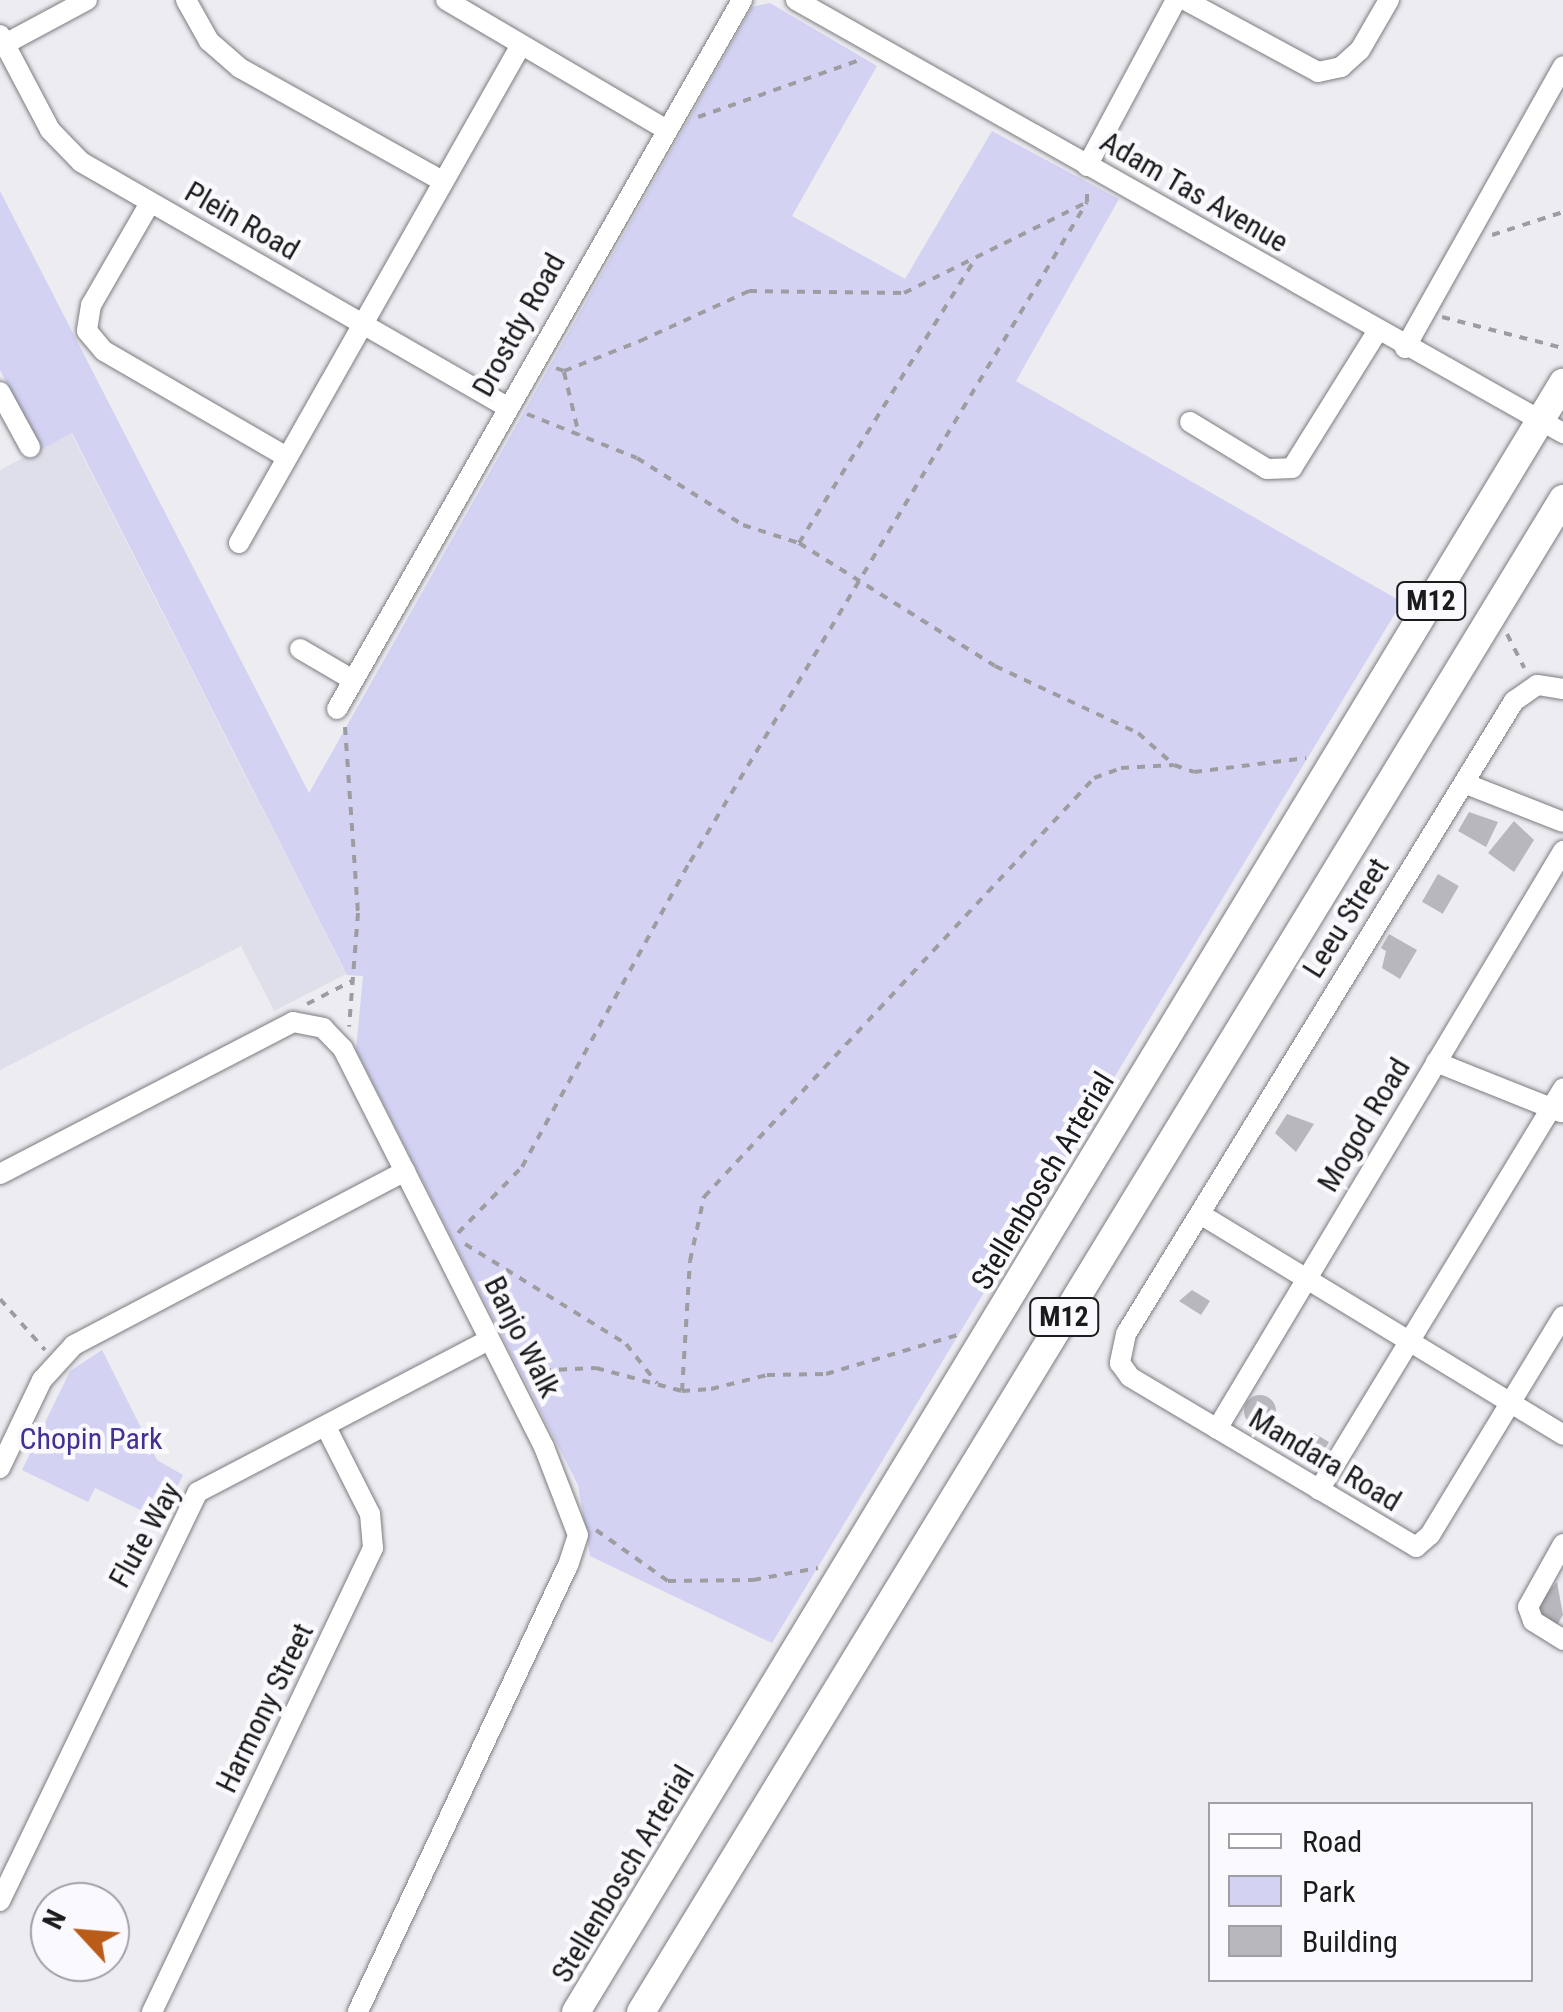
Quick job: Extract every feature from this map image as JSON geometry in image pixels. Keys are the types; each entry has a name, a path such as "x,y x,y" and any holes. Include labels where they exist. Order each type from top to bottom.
{"main road":[{"name":"Stellenbosch Arterial","path":"576,2012 1552,426 1563,383"},
{"name":"M12","path":"641,2012 1563,499"}],"street":[{"path":"2,39 87,0"},
{"path":"186,0 209,41 240,68 442,182"},
{"path":"446,0 665,129"},
{"name":"Drostdy Road","path":"337,709 506,406 742,0"},
{"name":"Adam Tas Avenue","path":"796,0 1405,348 1552,426"},
{"path":"1087,166 1176,0"},
{"path":"1186,0 1318,72 1341,68 1360,50 1389,0"},
{"name":"Plein Road","path":"2,39 64,148 150,203 506,406"},
{"path":"238,543 360,323 522,45"},
{"path":"1405,348 1563,66"},
{"path":"150,203 91,304 87,331 104,351 285,456"},
{"path":"1190,422 1267,469 1292,468 1378,332"},
{"path":"0,392 30,447"},
{"path":"300,650 353,680"},
{"path":"1530,688 1563,689"},
{"name":"Leeu Street","path":"1200,1214 1514,700 1530,688"},
{"path":"1464,782 1563,822"},
{"name":"Mogod Road","path":"1216,1429 1563,851"},
{"name":"Banjo Walk","path":"0,1174 293,1022 323,1028 343,1049 405,1171 509,1380 578,1535"},
{"path":"1436,1062 1557,1110"},
{"path":"1318,1490 1557,1110 1563,1088"},
{"path":"0,1468 42,1380 74,1345 405,1171"},
{"path":"1200,1214 1563,1435"},
{"name":"Mandara Road","path":"1200,1214 1126,1334 1120,1363 1130,1377 1401,1542 1424,1544 1563,1316"},
{"name":"Flute Way","path":"0,1901 198,1492 489,1340"},
{"name":"Harmony Street","path":"152,2012 373,1548 370,1514 326,1427"},
{"path":"358,2012 578,1535"},
{"path":"1563,1544 1528,1607 1533,1621 1563,1640"}],"path":[{"path":"665,129 885,51"},
{"path":"657,1383 626,1344 455,1237 522,1166 690,862 1087,202 1087,166"},
{"path":"533,359 564,371 749,290 904,293 1087,202"},
{"path":"1472,226 1483,238 1563,212"},
{"path":"798,544 976,257"},
{"path":"1420,316 1563,348"},
{"path":"564,371 579,436"},
{"path":"506,406 637,458 743,525 798,544 994,666 1138,733 1174,765 1194,772 1312,760"},
{"path":"1508,634 1518,647 1530,688"},
{"path":"346,730 358,914 348,1036"},
{"path":"682,1390 690,1260 704,1197 1094,778 1121,768 1174,765"},
{"path":"296,1010 354,980"},
{"path":"0,1298 48,1353"},
{"path":"509,1380 523,1371 596,1368 682,1390 767,1375 826,1374 961,1334"},
{"path":"578,1535 595,1529 668,1580 753,1580 819,1568"}],"shaded area":[{"path":"71,433 346,974 274,1011 241,946 0,1070 0,470"}],"green space":[{"path":"770,3 877,66 792,216 905,279 992,131 1119,199 1016,381 1402,602 772,1643 590,1556 578,1485 356,1050 363,976 347,975 72,433 40,450 0,370 0,191 309,793 752,7"},
{"name":"Chopin Park","path":"102,1350 157,1460 183,1475 161,1520 95,1488 88,1502 22,1470 70,1371"}],"building":[{"path":"1469,812 1498,822 1486,847 1458,831"},
{"path":"1514,821 1534,840 1514,872 1488,853"},
{"path":"1438,874 1459,886 1443,914 1422,902"},
{"path":"1389,934 1417,950 1400,979 1382,968 1386,951 1381,948"},
{"path":"1287,1114 1314,1124 1296,1152 1275,1133"},
{"path":"1192,1290 1210,1301 1201,1315 1179,1301"},
{"path":"1260,1395 1271,1400 1276,1411 1271,1422 1260,1427 1249,1422 1244,1411 1249,1400"},
{"path":"1314,1433 1329,1442 1318,1461 1310,1456 1307,1461 1300,1457"},
{"path":"1557,1582 1563,1615 1557,1625 1542,1616 1538,1603"}]}
